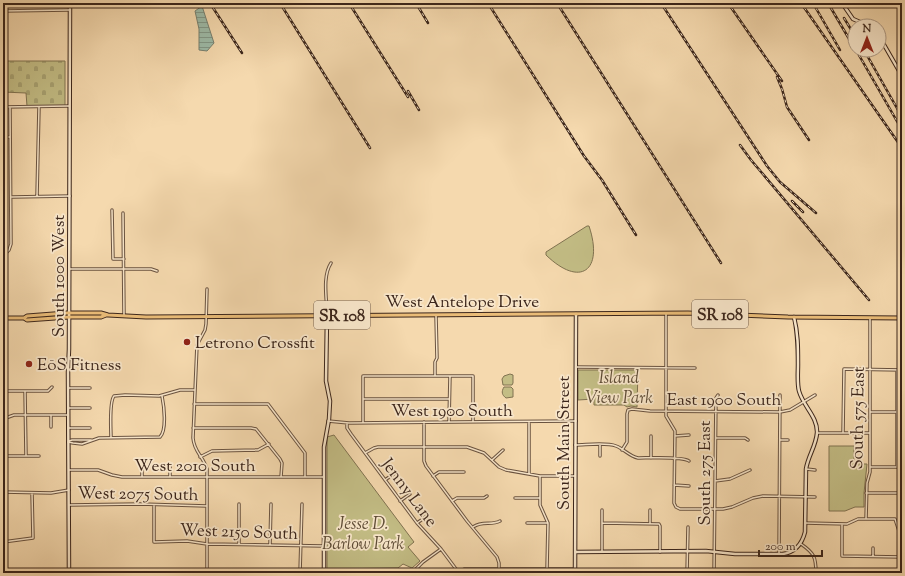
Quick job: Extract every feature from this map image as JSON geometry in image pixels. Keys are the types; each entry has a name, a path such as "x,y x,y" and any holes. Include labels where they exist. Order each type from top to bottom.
{"main road":[{"name":"West Antelope Drive","path":"3,318 101,313 108,315 146,316 576,313"},
{"name":"SR 108","path":"576,313 709,314 794,318 902,318"}],"street":[{"name":"South 1000 West","path":"69,573 68,388 70,3"},
{"path":"842,3 852,18"},
{"path":"3,11 70,10"},
{"path":"887,50 902,76"},
{"path":"3,106 70,106"},
{"path":"3,255 9,250 11,244 10,106"},
{"path":"38,196 39,107"},
{"path":"3,137 10,137"},
{"path":"11,197 70,196"},
{"path":"112,210 113,258 124,259"},
{"path":"123,213 124,315"},
{"path":"324,573 324,447 330,402 326,381 326,278 327,271 331,263"},
{"path":"69,269 152,269 157,271"},
{"path":"207,289 205,330 196,345 194,390 194,447 205,464 207,476 207,573"},
{"name":"South Main Street","path":"575,573 576,313"},
{"path":"435,376 435,362 437,358 436,314"},
{"path":"666,314 666,411 667,420 674,431 674,503 676,507 715,509 732,507 758,497 815,497"},
{"path":"575,552 715,552 779,554 791,552 801,544 804,538 805,524 806,468 807,462 815,446 817,433 816,425 811,412 799,392 798,336 794,318"},
{"name":"South 575 East","path":"866,519 866,493 870,467 870,318"},
{"path":"576,367 695,368"},
{"path":"843,433 844,369 902,370"},
{"path":"896,467 897,370"},
{"path":"363,423 362,376 474,376 473,422"},
{"path":"449,422 450,376"},
{"path":"3,391 48,391 52,387"},
{"path":"68,388 90,388"},
{"path":"111,438 111,405 113,397 118,395 162,396 180,390 194,390"},
{"path":"25,391 26,456"},
{"name":"South 275 East","path":"714,573 716,398 718,395"},
{"path":"779,554 780,395"},
{"name":"East 1900 South","path":"622,450 627,442 628,410 780,412 790,410 815,395"},
{"path":"68,442 72,440 111,438 159,438 164,431 164,406 162,396"},
{"path":"363,399 449,399"},
{"path":"194,404 268,404 304,450 306,457 305,477"},
{"path":"68,408 90,408"},
{"path":"870,412 902,412"},
{"path":"3,419 10,416 25,415 68,415"},
{"path":"51,416 51,427"},
{"name":"West 1900 South","path":"328,421 347,423 576,422"},
{"path":"424,422 424,461 433,476 452,501 497,557 499,569"},
{"path":"529,422 529,474"},
{"name":"Jenny Lane","path":"347,423 347,428 417,523 441,549 459,573"},
{"path":"68,428 90,428"},
{"path":"194,428 256,429 281,461 281,477"},
{"path":"817,433 870,433"},
{"path":"674,436 689,435"},
{"path":"651,436 651,458"},
{"path":"716,438 746,438 748,440"},
{"path":"68,442 82,444 91,440"},
{"path":"780,440 788,440"},
{"path":"200,456 212,451 258,450 269,444"},
{"path":"575,445 614,445 633,457 689,460"},
{"path":"600,445 600,456"},
{"path":"365,453 378,447 467,447 484,453 499,467 506,470 540,476 575,476"},
{"path":"492,460 503,450"},
{"path":"3,456 39,456"},
{"path":"142,465 142,476"},
{"path":"170,465 170,476"},
{"path":"870,467 902,467"},
{"path":"806,468 815,470"},
{"name":"West 2010 South","path":"68,470 98,470 115,476 323,478"},
{"path":"716,481 730,479 750,470"},
{"path":"433,476 439,472 464,472"},
{"path":"385,480 395,473"},
{"path":"540,476 540,505 548,523 547,569"},
{"path":"674,486 689,486"},
{"path":"3,492 51,493 68,490"},
{"path":"3,542 33,538 32,493"},
{"path":"866,493 902,493"},
{"path":"400,500 410,494"},
{"path":"452,501 457,498 484,498 487,496"},
{"path":"514,498 540,498"},
{"name":"West 2075 South","path":"69,505 140,504 154,506 207,506"},
{"path":"238,544 239,504"},
{"path":"270,544 271,504"},
{"path":"300,573 302,504"},
{"name":"West 2150 South","path":"154,506 154,542 187,541 207,544 324,546"},
{"path":"602,510 602,552"},
{"path":"650,510 650,523"},
{"path":"417,523 427,516"},
{"path":"6,518 6,542"},
{"path":"805,524 842,524 850,523 858,519 895,519 902,540"},
{"path":"473,527 478,523 497,523 500,521"},
{"path":"527,523 548,523"},
{"path":"602,523 659,524 660,552"},
{"path":"842,524 842,556 902,557"},
{"path":"687,573 688,527"},
{"path":"801,544 814,556 816,573"},
{"path":"872,548 872,556"},
{"path":"412,573 423,562 441,549"},
{"path":"459,573 470,568 575,569"},
{"path":"25,573 28,570"}],"green space":[{"path":"3,61 65,61 65,106 27,106 26,93 3,92"},
{"path":"589,226 593,242 593,254 591,264 586,270 579,272 569,271 558,265 546,255 546,252"},
{"name":"Island View Park","path":"578,370 638,370 637,407 627,407 624,405 594,405 594,399 578,400"},
{"path":"510,374 513,375 512,385 503,385 502,379 504,376"},
{"path":"504,387 511,387 513,389 513,397 506,398 504,396 502,392"},
{"name":"Jesse D. Barlow Park","path":"334,435 414,542 408,547 420,561 412,568 403,564 398,568 327,569 327,437"},
{"path":"829,446 854,446 854,464 867,464 864,507 855,507 845,511 829,511"}],"shaded area":[{"path":"202,6 214,43 207,51 199,50 199,29 195,11"}],"railway":[{"path":"210,3 242,53"},
{"path":"280,3 370,148"},
{"path":"349,3 408,97"},
{"path":"416,3 428,23"},
{"path":"488,3 584,156 602,180 636,235"},
{"path":"557,3 721,263"},
{"path":"661,3 767,166 780,182 816,213"},
{"path":"728,3 782,81"},
{"path":"801,3 902,148"},
{"path":"813,3 840,50"},
{"path":"828,3 847,35"},
{"path":"844,18 847,23"},
{"path":"861,58 902,130"},
{"path":"869,58 902,117"},
{"path":"777,77 787,107 809,140"},
{"path":"408,91 419,110"},
{"path":"740,145 869,300"},
{"path":"792,201 803,212"}],"place":[{"name":"Letrono Crossfit","path":"187,342"},
{"name":"EōS Fitness","path":"29,364"}]}
